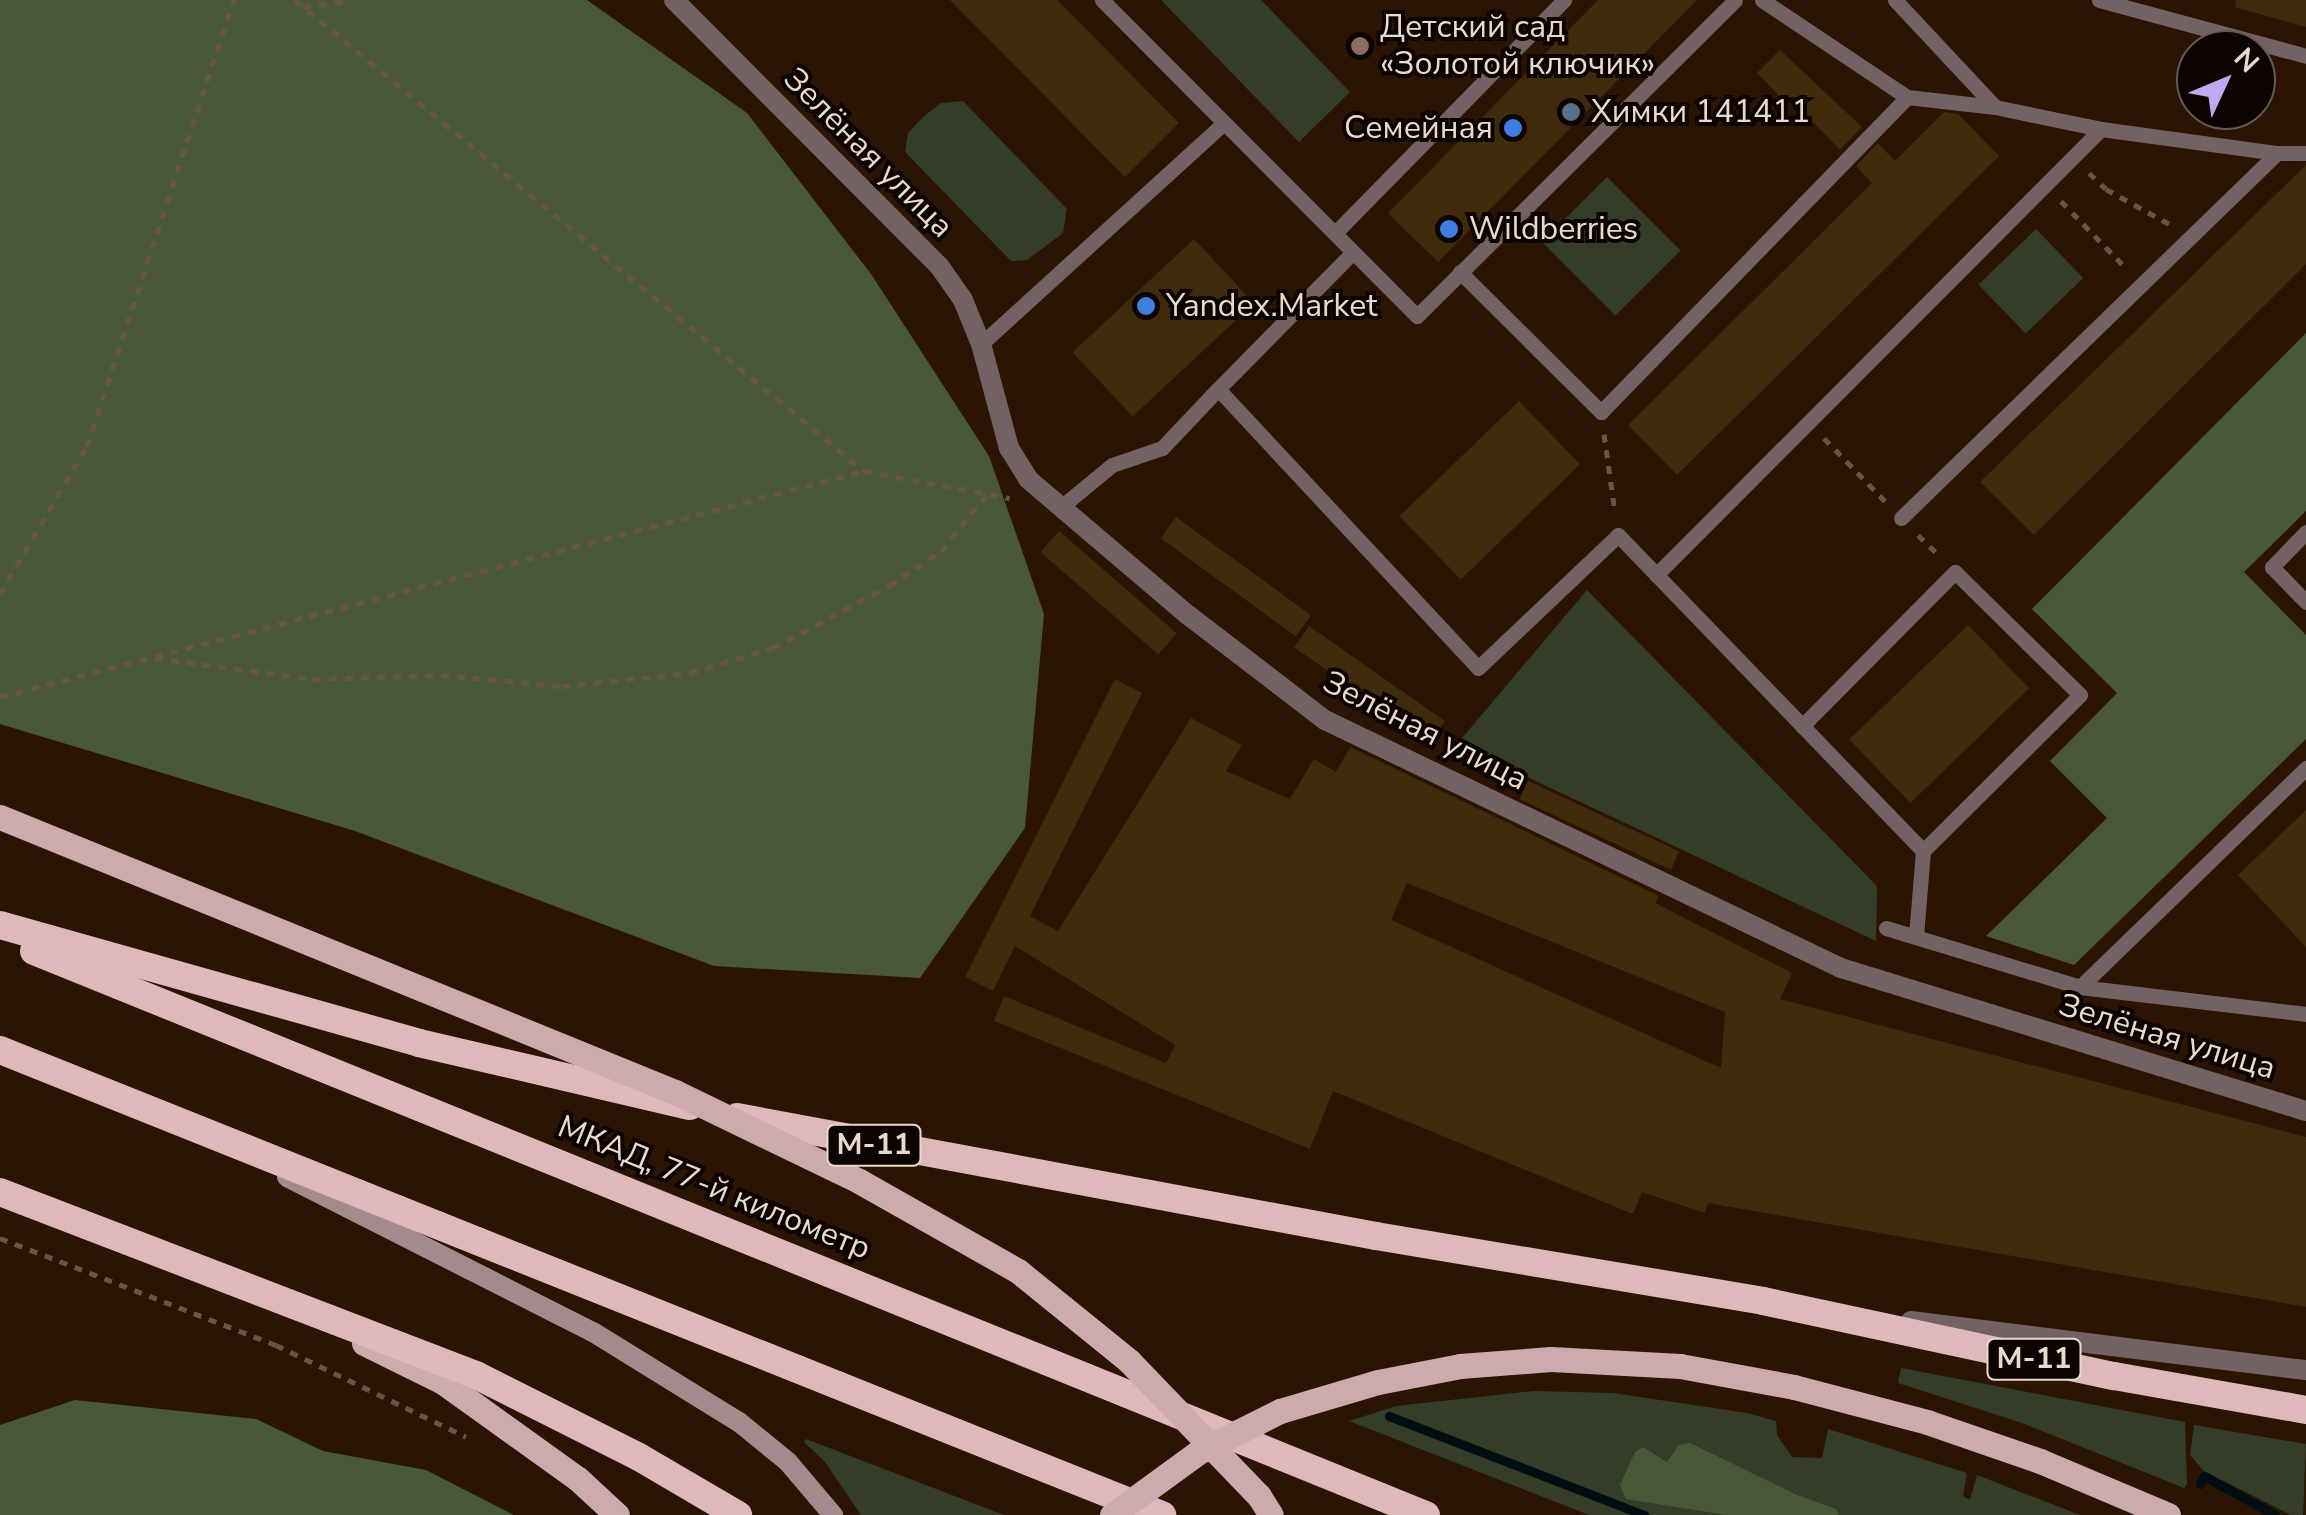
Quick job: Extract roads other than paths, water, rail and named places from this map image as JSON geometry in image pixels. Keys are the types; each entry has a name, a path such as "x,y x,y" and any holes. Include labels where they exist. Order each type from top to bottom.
{"highway":[{"name":"М-11","path":"0,925 419,1042 804,1132 1763,1301 2114,1376 2306,1410"},
{"name":"МКАД, 77-й километр","path":"0,938 1413,1510"},
{"path":"0,1050 1162,1515"},
{"path":"0,1192 476,1374 639,1457 738,1515"}],"main road":[{"path":"0,817 675,1092 859,1182 1032,1282 1128,1361 1259,1496 1272,1515"},
{"path":"160,1114 593,1332 738,1422 788,1462 834,1515"},
{"path":"261,1292 443,1382 578,1479 617,1515"},
{"path":"1112,1515 1200,1452 1280,1411 1411,1376 1551,1359 1680,1366 1794,1387 1927,1422 2021,1454 2168,1515"}],"street":[{"name":"Зелёная улица","path":"674,0 940,268 964,300 982,344 1008,448 1028,479 1188,616 1326,720 1841,968 2306,1111"},
{"name":"М-11","path":"1763,1301 2306,1370"}],"lane":[{"path":"1102,0 1417,316 1735,0"},
{"path":"1762,0 1907,98 1995,107 2101,129 2277,153 2306,152"},
{"path":"1894,0 1995,107"},
{"path":"2099,0 2306,56"},
{"path":"1335,233 1552,4"},
{"path":"1460,272 1600,412 1907,98"},
{"path":"982,344 1224,122"},
{"path":"1656,575 2101,129"},
{"path":"1902,518 2277,153"},
{"path":"1061,507 1112,465 1162,448 1353,252"},
{"path":"1218,389 1478,668 1618,535 1923,851"},
{"path":"2306,532 2272,567 2306,602"},
{"path":"1802,726 1955,572 2080,695 1923,851 1916,937"},
{"path":"2080,987 2306,768"},
{"path":"1886,928 2080,987 2306,1014"}],"waterway":[{"path":"1389,1416 1644,1515"},
{"path":"2200,1484 2204,1476 2275,1515"}],"place":[{"name":"Детский сад «Золотой ключик»","path":"1360,46"},
{"name":"Химки 141411","path":"1571,112"},
{"name":"Семейная","path":"1513,128"},
{"name":"Wildberries","path":"1449,229"},
{"name":"Yandex.Market","path":"1146,306"}]}
